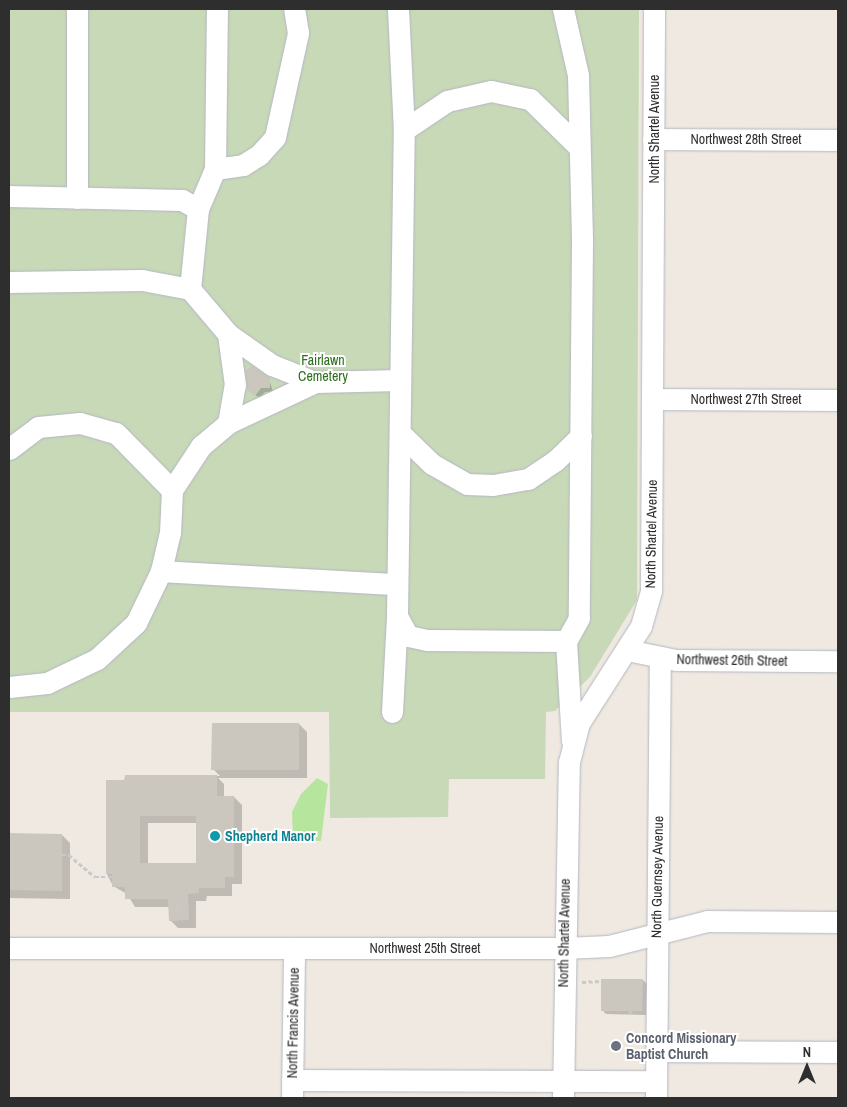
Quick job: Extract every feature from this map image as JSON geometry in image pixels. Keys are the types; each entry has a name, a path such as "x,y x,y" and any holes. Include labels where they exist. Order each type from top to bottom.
{"street":[{"path":"77,9 77,198"},
{"path":"190,289 198,209 214,169 217,9"},
{"path":"214,169 242,165 259,156 275,137 298,33 294,9"},
{"path":"392,712 397,616 396,584 402,434 400,380 404,130 398,9"},
{"path":"563,9 578,75 581,436 579,618 566,641 572,743"},
{"name":"North Shartel Avenue","path":"563,1089 566,796 572,743 586,708 627,650 641,626 651,590 654,9"},
{"path":"404,130 447,101 491,91 530,99 578,146"},
{"name":"Northwest 28th Street","path":"654,139 838,140"},
{"path":"9,196 182,200 198,209"},
{"path":"9,282 142,280 190,289 228,334 272,365 315,382 400,380"},
{"path":"228,334 235,385 228,423"},
{"path":"9,687 47,682 97,659 136,623 161,571 170,533 172,490 201,446 228,423 315,382"},
{"name":"Northwest 27th Street","path":"653,399 838,400"},
{"path":"9,449 38,427 80,423 116,433 172,490"},
{"path":"402,434 432,464 467,484 493,485 528,479 556,461 581,436"},
{"path":"161,571 396,584"},
{"path":"397,616 408,636 427,640 566,641"},
{"name":"Northwest 26th Street","path":"627,650 660,657 838,661"},
{"name":"North Guernsey Avenue","path":"656,1090 660,657"},
{"name":"Northwest 25th Street","path":"9,948 564,948 609,946 707,921 838,922"},
{"name":"North Francis Avenue","path":"292,1089 294,948"},
{"path":"656,1051 838,1052"},
{"path":"292,1089 656,1090"}],"path":[{"path":"62,855 69,855 95,877 112,877"},
{"path":"178,912 179,899"},
{"path":"594,983 601,982"}],"green space":[{"name":"Fairlawn Cemetery","path":"9,9 639,9 637,600 590,677 555,711 546,712 545,779 449,779 448,817 330,818 329,712 9,712"},
{"path":"317,778 328,784 321,841 293,840 292,812 301,794"}],"building":[{"path":"252,366 270,378 270,388 261,388 255,396 247,390 246,370"},
{"path":"212,723 299,723 299,770 211,770"},
{"name":"Shepherd Manor","path":"125,775 217,775 217,796 234,796 234,877 225,877 225,888 199,888 199,893 188,894 189,920 169,921 168,899 125,899 125,887 112,887 112,874 106,874 106,780 124,780","holes":["140,816 196,816 196,863 140,863"]},
{"path":"9,833 62,834 62,891 9,890"},
{"name":"Concord Missionary Baptist Church","path":"601,979 643,979 642,1011 601,1011"}],"place":[{"name":"Shepherd Manor","path":"215,836"},
{"name":"Concord Missionary Baptist Church","path":"616,1046"}]}
